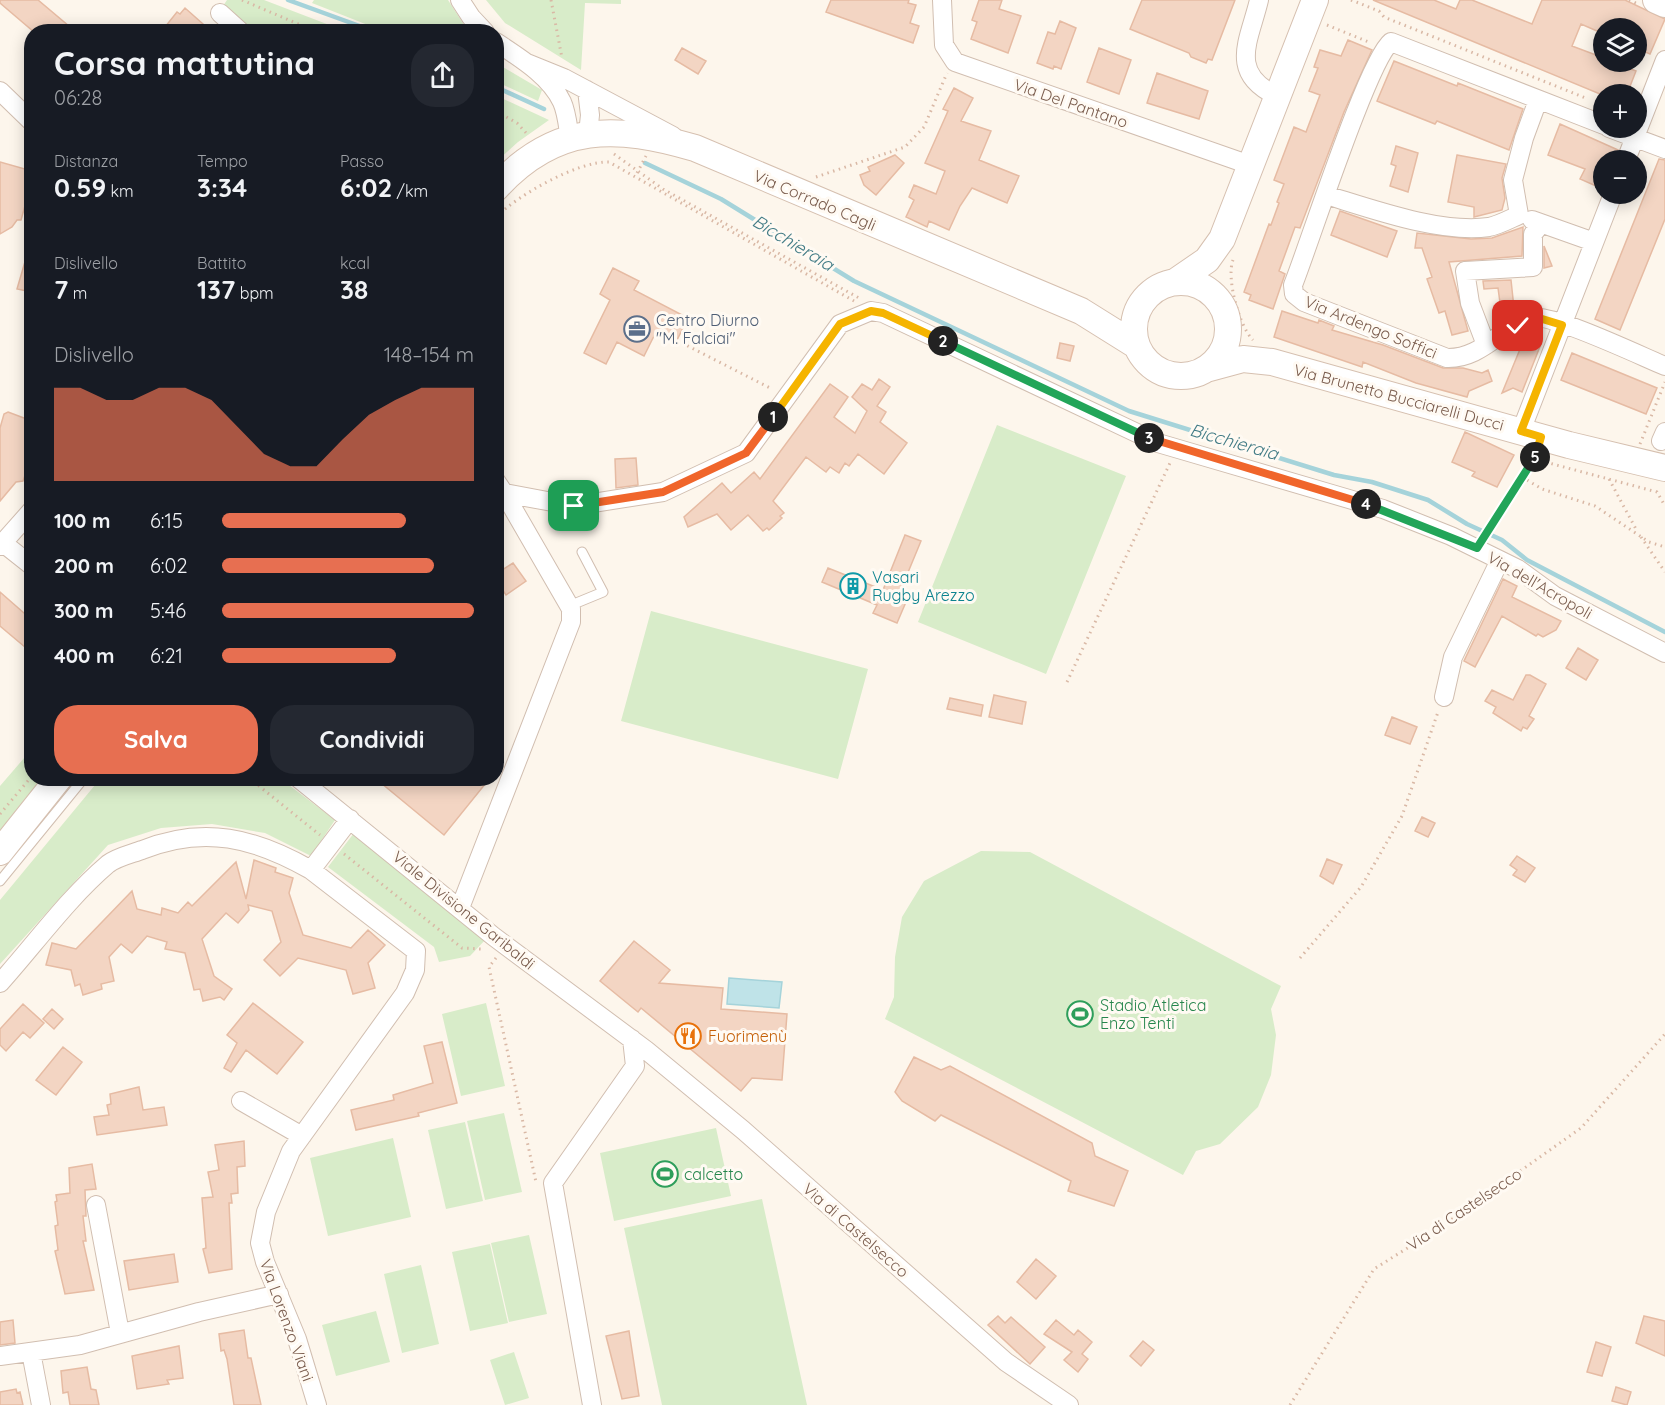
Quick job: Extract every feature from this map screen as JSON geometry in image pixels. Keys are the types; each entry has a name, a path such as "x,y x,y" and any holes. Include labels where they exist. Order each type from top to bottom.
{"main road":[{"path":"1656,0 1665,4"},
{"path":"1228,247 1175,282 1152,292 1137,312 1134,335 1137,346 1154,368 1166,374 1180,376 1206,369 1218,359 1226,346 1229,331 1223,309 1228,247 1250,165 1277,96 1319,12"},
{"name":"Via Corrado Cagli","path":"504,179 543,150 624,132 695,148 1081,311 1137,346"},
{"path":"1175,282 1200,286 1223,309"},
{"name":"Via Brunetto Bucciarelli Ducci","path":"1223,309 1240,336 1259,355 1266,353"},
{"name":"Via Corrado Cagli","path":"1081,311 1137,312"},
{"name":"Via Brunetto Bucciarelli Ducci","path":"1206,369 1266,353 1521,431 1665,468"},
{"path":"0,852 53,786"}],"street":[{"path":"460,0 478,24"},
{"path":"942,0 944,45 955,62"},
{"path":"1260,0 1245,44 1248,66 1258,85 1277,96"},
{"path":"220,13 232,24"},
{"path":"1384,44 1593,121"},
{"name":"Via Ardengo Soffici","path":"1384,44 1293,285 1294,294 1298,298 1447,358 1460,359 1533,318 1562,325 1665,366"},
{"path":"504,47 527,63 552,87 589,141"},
{"path":"1647,107 1665,60"},
{"name":"Via Del Pantano","path":"955,62 1250,165"},
{"path":"527,63 587,90 695,148"},
{"path":"587,90 590,115 589,141"},
{"path":"1519,215 1513,180 1524,138 1538,100"},
{"path":"3,101 24,116"},
{"path":"1630,150 1635,138 1665,149"},
{"path":"1326,195 1394,216 1454,226 1489,227 1519,215 1594,242"},
{"path":"1521,431 1609,204"},
{"path":"1486,345 1470,303 1465,271 1533,267 1533,234 1541,224"},
{"path":"504,488 574,506 663,492 746,453 840,324 877,312"},
{"name":"Via dell'Acropoli","path":"877,312 1158,443 1383,509 1477,548 1518,569 1555,596 1665,653"},
{"path":"460,908 568,635 570,608 504,494"},
{"path":"24,519 2,544 24,560"},
{"path":"1444,697 1453,657 1500,560"},
{"name":"Viale Divisione Garibaldi","path":"308,786 460,908 639,1044"},
{"path":"0,983 110,863 162,842 206,837 246,840 284,855 312,870 350,819"},
{"name":"Via Lorenzo Viani","path":"312,870 416,951 415,970 405,993 291,1150 276,1183 260,1243 265,1262 297,1339 317,1405"},
{"path":"592,1405 553,1183 635,1066 639,1044"},
{"name":"Via di Castelsecco","path":"639,1044 1006,1362 1070,1405"},
{"path":"635,1066 650,1063 668,1068"},
{"path":"241,1101 302,1136"},
{"path":"96,1205 120,1334"},
{"path":"0,1356 80,1345 279,1294"},
{"path":"31,1352 41,1405"}],"lane":[{"path":"570,608 603,592 582,552"},
{"path":"0,881 77,786"}],"path":[{"path":"242,0 298,24"},
{"path":"550,0 562,58"},
{"path":"1351,0 1379,11 1384,17 1593,101"},
{"path":"1319,12 1384,44"},
{"path":"786,187 905,147 924,127 947,72 955,62"},
{"path":"504,116 517,123 543,150"},
{"path":"589,141 637,173 877,312"},
{"path":"637,173 651,148"},
{"path":"504,212 548,182 598,162 609,162 877,312"},
{"path":"1228,247 1230,281 1244,329 1266,353"},
{"path":"682,343 787,397"},
{"path":"1639,444 1665,382"},
{"path":"1067,682 1177,448"},
{"path":"1599,452 1608,478 1638,532 1665,572"},
{"path":"1477,548 1534,459 1657,492 1665,506"},
{"path":"1522,477 1542,489 1595,506 1638,532 1649,542 1665,547"},
{"path":"1300,958 1361,887 1402,816 1444,697"},
{"path":"0,814 24,786"},
{"path":"259,786 324,838"},
{"path":"339,850 462,948 483,948"},
{"path":"505,965 496,958 489,967 537,1185"},
{"name":"Via di Castelsecco","path":"1290,1405 1374,1269 1441,1227 1581,1128 1665,1034"}],"green space":[{"path":"227,0 264,0 327,24 245,24 223,6"},
{"path":"314,0 448,0 463,24 365,24 312,3"},
{"path":"486,0 621,0 621,4 585,3 581,70 505,23"},
{"path":"504,68 542,90 538,101 504,85"},
{"path":"504,99 549,120 504,155"},
{"path":"997,425 1126,476 1046,674 918,622"},
{"path":"651,611 868,669 838,779 621,721"},
{"path":"24,758 24,786 37,786 0,830 0,786"},
{"path":"94,786 290,786 335,820 311,856 265,833 212,824 161,828 108,845 0,964 0,900"},
{"path":"354,833 486,939 470,956 439,962 434,947 328,867"},
{"name":"Stadio Atletica Enzo Tenti","path":"981,851 1030,852 1281,986 1271,1009 1276,1035 1271,1075 1258,1107 1220,1144 1196,1151 1183,1175 885,1019 894,997 895,957 902,917 924,881"},
{"path":"486,1003 505,1086 461,1096 442,1014"},
{"path":"504,1113 522,1192 485,1200 467,1121"},
{"path":"465,1122 483,1201 446,1209 428,1130"},
{"name":"calcetto","path":"716,1128 731,1196 614,1221 600,1153"},
{"path":"393,1138 411,1217 328,1236 310,1158"},
{"path":"762,1199 807,1405 662,1405 624,1228"},
{"path":"529,1235 547,1314 509,1322 491,1243"},
{"path":"490,1244 508,1323 470,1331 452,1252"},
{"path":"421,1265 439,1344 402,1353 384,1274"},
{"path":"376,1311 390,1362 336,1376 322,1325"},
{"path":"514,1352 529,1398 505,1405 490,1360"}],"water":[{"path":"729,978 782,982 779,1008 727,1004"}],"building":[{"path":"0,0 38,0 66,24 25,24 0,3"},
{"path":"831,0 909,0 908,3 916,5 910,23 919,26 913,43 826,12"},
{"path":"979,0 1002,0 999,9 1021,16 1008,53 971,39 977,22 972,20"},
{"path":"1142,0 1235,0 1212,60 1208,59 1206,63 1191,57 1189,53 1130,29"},
{"path":"1373,0 1434,0 1456,9 1460,0 1472,0 1532,24 1542,0 1625,0 1665,19 1650,54 1647,53 1647,18 1593,18 1593,29 1581,24 1572,46 1593,54 1593,72 1636,72 1631,84 1593,84 1593,91"},
{"path":"185,8 203,24 167,24 177,12 180,14"},
{"path":"1060,21 1076,28 1061,69 1054,66 1053,69 1037,63 1048,32 1055,34"},
{"path":"1348,40 1372,50 1344,112 1300,228 1295,227 1279,271 1285,274 1273,309 1249,300 1251,295 1244,292 1279,203 1277,202 1284,184 1274,180 1294,127 1306,132 1320,95 1309,91 1318,68 1314,67 1320,50 1341,56"},
{"path":"682,48 706,61 698,74 675,60"},
{"path":"1099,48 1131,60 1119,94 1087,82"},
{"path":"1394,61 1523,109 1509,150 1437,121 1435,124 1377,101"},
{"path":"1157,73 1208,91 1199,119 1147,103"},
{"path":"954,88 973,98 961,121 991,131 979,160 1019,176 1007,203 972,188 960,206 949,230 929,221 927,227 906,217 914,200 909,197 914,185 936,194 945,171 925,163 948,111 943,109"},
{"path":"1560,124 1618,150 1593,150 1593,185 1580,179 1585,169 1548,155"},
{"path":"1396,146 1418,153 1408,192 1390,186 1396,166 1391,164"},
{"path":"895,155 904,163 876,195 864,185 860,175 870,171 868,167"},
{"path":"1457,155 1506,164 1502,178 1505,198 1502,210 1474,217 1474,207 1448,202"},
{"path":"1659,159 1665,160 1665,219 1620,330 1595,319 1641,204 1647,204 1647,189"},
{"path":"0,162 24,169 24,210 21,220 17,220 12,227 0,234"},
{"path":"1340,211 1397,231 1387,257 1331,235"},
{"path":"1523,227 1522,256 1449,262 1468,331 1452,335 1445,311 1439,313 1427,279 1432,277 1422,248 1415,248 1417,233 1471,239 1492,238"},
{"path":"1544,246 1552,266 1544,268"},
{"path":"24,265 24,290 17,289"},
{"path":"613,268 639,281 634,290 688,318 677,340 657,330 644,356 617,342 606,364 584,353 610,300 600,294"},
{"path":"1511,280 1514,308 1501,310 1498,288 1484,289 1483,281"},
{"path":"1282,311 1318,323 1319,320 1334,326 1332,330 1383,345 1443,368 1463,368 1482,373 1488,370 1492,381 1469,391 1467,397 1416,383 1363,362 1362,367 1274,337"},
{"path":"1525,337 1541,344 1522,392 1513,388 1502,393"},
{"path":"1060,343 1074,346 1070,361 1057,358"},
{"path":"1572,353 1657,388 1646,414 1561,380"},
{"path":"879,379 890,387 877,406 886,412 880,422 907,443 884,474 858,454 849,466 845,463 839,473 830,467 826,472 806,457 773,501 784,513 780,516 782,518 769,530 767,528 763,531 748,515 731,530 717,514 688,527 684,517 722,483 731,493 754,472 760,479 830,384 848,397 834,417 855,433 867,411 852,397 862,384 872,390"},
{"path":"8,412 24,418 24,478 23,481 16,482 0,501 0,428 4,414"},
{"path":"1465,432 1514,455 1497,487 1472,476 1475,472 1452,462"},
{"path":"636,458 638,485 616,488 615,459"},
{"path":"905,535 921,541 897,599 906,602 897,623 873,613 877,605 822,582 828,568 883,590"},
{"path":"513,563 526,581 506,595 504,592 504,569"},
{"path":"1503,579 1517,586 1512,597 1561,621 1556,630 1543,637 1538,634 1536,636 1502,616 1475,667 1464,661"},
{"path":"0,592 24,613 24,646 0,626"},
{"path":"1578,648 1598,660 1586,680 1566,668"},
{"path":"1526,675 1546,684 1529,716 1534,719 1527,729 1523,727 1521,731 1493,713 1496,707 1485,701 1492,690 1513,700"},
{"path":"994,695 1026,702 1022,724 989,717"},
{"path":"950,698 983,705 981,716 947,709"},
{"path":"1392,717 1417,727 1410,744 1385,735"},
{"path":"385,786 484,786 444,835"},
{"path":"1422,817 1435,823 1428,837 1415,831"},
{"path":"1517,856 1535,868 1525,882 1513,875 1517,870 1510,865"},
{"path":"1327,859 1342,865 1333,884 1320,876"},
{"path":"254,860 276,868 275,872 293,878 289,893 303,935 351,948 368,930 385,945 368,963 375,988 353,994 346,970 298,958 280,976 264,960 281,942 272,911 248,905 249,910 238,923 226,913 202,939 214,976 232,989 224,1000 220,997 203,1001 200,989 194,990 185,953 165,949 167,942 147,936 132,953 121,944 109,957 114,981 101,984 102,989 83,995 80,984 75,986 71,970 46,965 52,943 76,949 132,891 137,909 161,915 162,908 178,913 188,902 192,906 236,862 246,899"},
{"path":"634,941 670,970 659,983 723,988 721,1009 787,1014 782,1080 752,1078 741,1091 641,1008 638,1012 600,981"},
{"path":"253,1003 303,1042 277,1074 246,1050 231,1072 224,1068 237,1043 227,1035"},
{"path":"23,1004 44,1023 30,1038 23,1032 6,1051 0,1045 0,1029"},
{"path":"52,1009 63,1019 54,1029 43,1019"},
{"path":"442,1042 457,1103 418,1113 419,1116 356,1130 351,1110 394,1100 393,1095 433,1083 424,1046"},
{"path":"63,1047 82,1062 56,1095 36,1080"},
{"path":"914,1057 941,1070 950,1066 1092,1143 1095,1156 1128,1171 1114,1206 1068,1191 1071,1181 941,1115 935,1121 902,1101 895,1092"},
{"path":"139,1087 143,1110 164,1107 167,1125 97,1135 94,1117 109,1115 107,1105 111,1104 110,1094"},
{"path":"244,1141 245,1166 237,1167 238,1193 231,1194 232,1203 229,1203 232,1269 209,1273 203,1249 206,1248 202,1198 213,1197 208,1172 219,1170 215,1145"},
{"path":"92,1164 96,1189 85,1190 86,1216 83,1216 86,1241 83,1241 94,1290 65,1294 55,1251 58,1250 55,1226 58,1225 56,1195 70,1193 69,1168"},
{"path":"174,1254 178,1282 129,1290 124,1261"},
{"path":"1036,1259 1056,1276 1036,1299 1017,1282"},
{"path":"998,1316 1005,1323 1011,1317 1045,1347 1030,1364 988,1325"},
{"path":"1644,1316 1665,1321 1665,1356 1636,1343"},
{"path":"13,1320 15,1343 0,1345 0,1322"},
{"path":"1056,1320 1074,1335 1078,1330 1092,1342 1082,1354 1088,1359 1078,1372 1064,1360 1072,1352 1044,1334"},
{"path":"244,1330 248,1358 251,1358 261,1405 234,1405 227,1359 224,1350 221,1351 219,1334"},
{"path":"629,1331 639,1396 622,1399 606,1336"},
{"path":"1143,1341 1154,1350 1141,1366 1130,1356"},
{"path":"1596,1342 1611,1347 1602,1376 1587,1372"},
{"path":"179,1346 183,1378 167,1380 169,1384 137,1389 132,1356"},
{"path":"87,1367 91,1389 96,1390 99,1405 70,1405 68,1392 63,1393 61,1371"},
{"path":"1616,1387 1631,1392 1627,1405 1612,1401"},
{"path":"16,1389 17,1393 20,1392 23,1405 0,1405 0,1392"}],"waterway":[{"name":"Bicchieraia","path":"288,0 354,24"},
{"name":"Bicchieraia","path":"504,91 544,109"},
{"name":"Bicchieraia","path":"645,163 721,199 854,281 1129,411 1334,475 1372,482 1428,500 1467,524 1502,540 1527,560 1665,632"}],"place":[{"name":"Centro Diurno \"M. Falciai\"","path":"637,329"},
{"name":"Vasari Rugby Arezzo","path":"853,586"},
{"name":"Stadio Atletica Enzo Tenti","path":"1080,1014"},
{"name":"Fuorimenù","path":"688,1036"},
{"name":"calcetto","path":"665,1174"}],"route":[{"path":"574,506 663,492 746,453 840,324 871,311 883,313 1158,443 1383,509 1477,548 1534,459 1541,437 1521,431 1562,325 1533,318 1518,326"}]}
